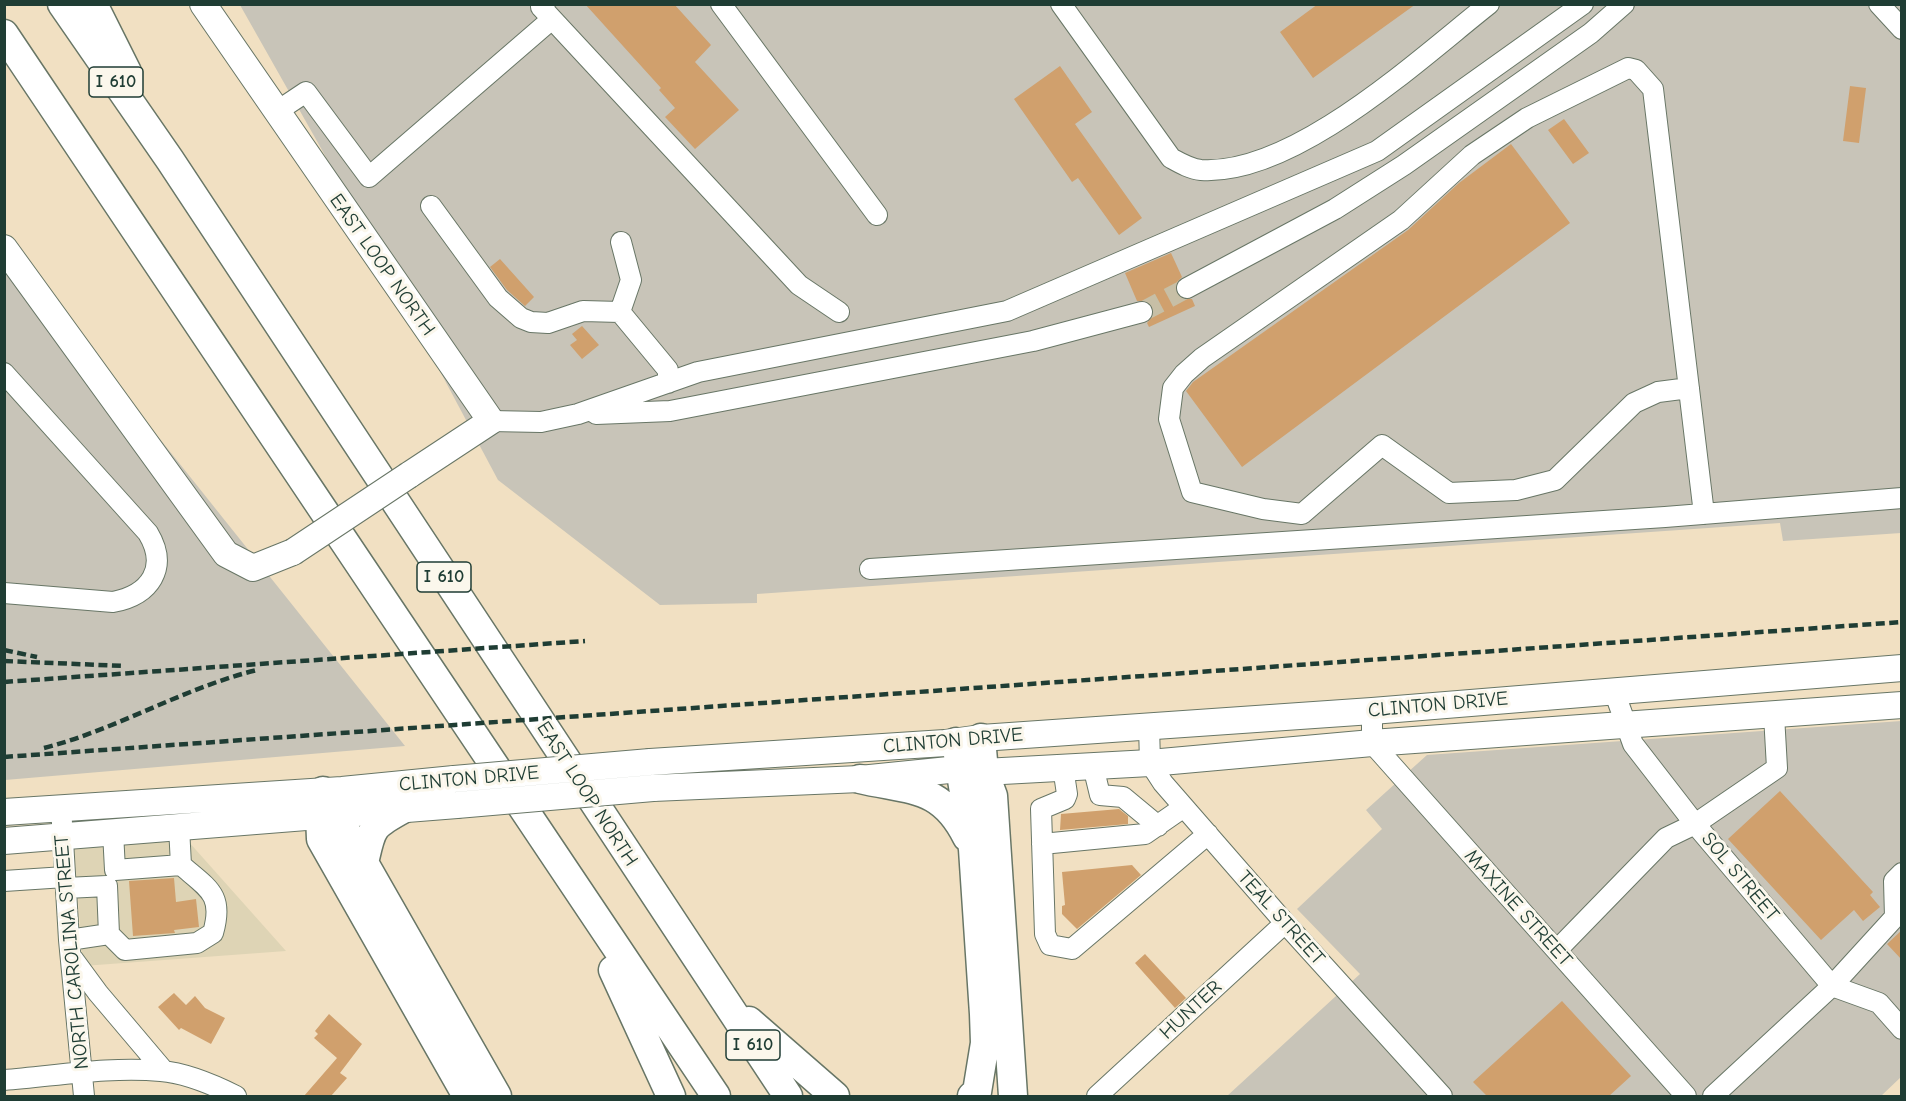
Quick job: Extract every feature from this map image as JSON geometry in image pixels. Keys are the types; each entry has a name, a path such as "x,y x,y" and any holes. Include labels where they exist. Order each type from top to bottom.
{"highway":[{"name":"EAST LOOP NORTH","path":"62,4 170,160 788,1096"},
{"path":"93,4 170,160"},
{"name":"I 610","path":"7,39 716,1096"},
{"path":"970,755 984,1043 977,1092 972,1096"},
{"path":"970,755 993,796 1013,1096"},
{"path":"860,779 933,795 956,814 974,849"},
{"path":"326,807 364,863 497,1096"},
{"path":"326,807 321,839 467,1096"},
{"path":"364,863 370,833 378,823 403,809"},
{"path":"571,879 671,1096"},
{"path":"718,993 835,1096"}],"main road":[{"name":"EAST LOOP NORTH","path":"204,4 276,112 491,421"},
{"path":"4,248 226,554 253,568 293,552 491,421"},
{"name":"CLINTON DRIVE","path":"4,812 61,807 403,809 653,788 860,779 970,755 1149,725 1372,711 1902,668"},
{"name":"CLINTON DRIVE","path":"4,841 179,828 326,807 454,779 650,762 970,755 1063,767 1093,766 1372,743 1902,705"}],"street":[{"path":"721,4 877,215"},
{"path":"1061,4 1171,158 1199,170 1247,164 1276,154 1318,131 1360,105 1489,4"},
{"path":"491,421 541,422 578,414 698,372 1007,311 1377,151 1583,4"},
{"path":"1187,288 1335,209 1404,165 1591,33 1624,4"},
{"path":"1880,4 1902,29"},
{"path":"276,112 306,92 369,177 549,12 799,285 838,312"},
{"path":"1689,388 1658,392 1634,404 1555,480 1516,490 1449,493 1382,445 1302,514 1263,509 1192,492 1170,419 1173,388 1202,358 1401,220 1472,155 1527,118 1628,68 1636,70 1653,89 1689,388 1704,514"},
{"path":"431,206 498,298 521,318 531,322 548,323 583,311 620,312 668,370 668,382"},
{"path":"620,312 630,280 621,242"},
{"path":"578,414 670,411 1033,341 1142,312"},
{"path":"4,373 148,533 155,546 158,560 155,575 130,599 113,602 4,593"},
{"path":"870,569 1704,514 1902,498"},
{"name":"SOL STREET","path":"1614,691 1633,744 1695,824 1832,986 1879,1004 1902,1029"},
{"path":"1372,711 1372,743"},
{"path":"1557,950 1666,837 1695,824 1777,768 1774,715"},
{"path":"1149,725 1150,763"},
{"name":"MAXINE STREET","path":"1372,743 1686,1096"},
{"name":"TEAL STREET","path":"1150,763 1184,807 1286,923 1443,1096"},
{"path":"1093,766 1100,795"},
{"path":"1063,767 1066,796"},
{"path":"1158,826 1123,797 1066,796 1041,809 1045,934 1050,945 1072,948 1208,834"},
{"name":"NORTH CAROLINA STREET","path":"61,807 65,882 84,1096"},
{"path":"1042,844 1145,834 1184,807"},
{"path":"113,832 109,934 125,951 197,943 213,933 219,914 216,900 181,866 179,828"},
{"path":"4,881 65,882 111,878 181,866"},
{"path":"1713,1096 1832,986 1895,917 1894,881 1902,873"},
{"name":"HUNTER","path":"1096,1096 1286,923"},
{"path":"109,934 71,949 98,993 164,1071"},
{"path":"4,1080 133,1070 164,1071 196,1080 236,1096"}],"shaded area":[{"path":"240,5 1901,5 1901,533 1783,541 1780,523 757,594 757,603 660,605 498,480 322,150"},
{"path":"5,245 405,746 5,780"},
{"path":"1901,721 1901,1077 1881,1096 1227,1096 1360,974 1297,909 1382,829 1366,810 1427,755"},
{"path":"188,841 286,951 83,966 74,843"}],"building":[{"path":"585,4 674,4 711,45 695,62 739,110 695,149 665,117 675,108 659,90 661,88"},
{"path":"1318,4 1416,4 1313,78 1280,32"},
{"path":"1060,66 1092,112 1075,124 1142,218 1119,235 1078,178 1072,182 1014,99"},
{"path":"1850,86 1866,88 1859,143 1843,141"},
{"path":"1564,119 1589,153 1573,164 1548,130"},
{"path":"1511,144 1570,223 1242,467 1186,391 1193,382 1408,230 1459,183"},
{"path":"1171,253 1182,277 1177,282 1176,293 1181,298 1192,299 1195,306 1149,327 1147,323 1153,316 1153,308 1146,301 1137,301 1125,273"},
{"path":"500,259 534,297 525,306 507,290 490,267"},
{"path":"582,326 599,345 582,359 570,345 577,340 572,334"},
{"path":"1780,791 1873,892 1870,895 1880,907 1863,921 1854,910 1821,940 1728,839"},
{"path":"1119,809 1128,816 1128,824 1060,830 1061,814"},
{"path":"1132,865 1141,875 1077,929 1062,914 1062,906 1065,905 1062,872"},
{"path":"174,878 176,902 196,899 199,927 174,930 175,933 133,936 129,881"},
{"path":"1902,930 1902,960 1887,944"},
{"path":"1145,954 1186,998 1175,1008 1135,963"},
{"path":"174,993 186,1005 195,996 205,1008 225,1018 211,1044 181,1028 179,1030 158,1007"},
{"path":"1562,1001 1631,1076 1609,1096 1487,1096 1473,1082"},
{"path":"329,1014 362,1044 340,1073 347,1078 331,1096 304,1096 337,1058 314,1038 318,1034 315,1031"}],"tunnel":[{"path":"1142,312 1187,288"}],"railway":[{"path":"4,757 1902,622"},
{"path":"4,682 585,641"},
{"path":"4,650 37,657"},
{"path":"4,661 124,666"},
{"path":"44,748 98,730 203,687 257,670"}]}
